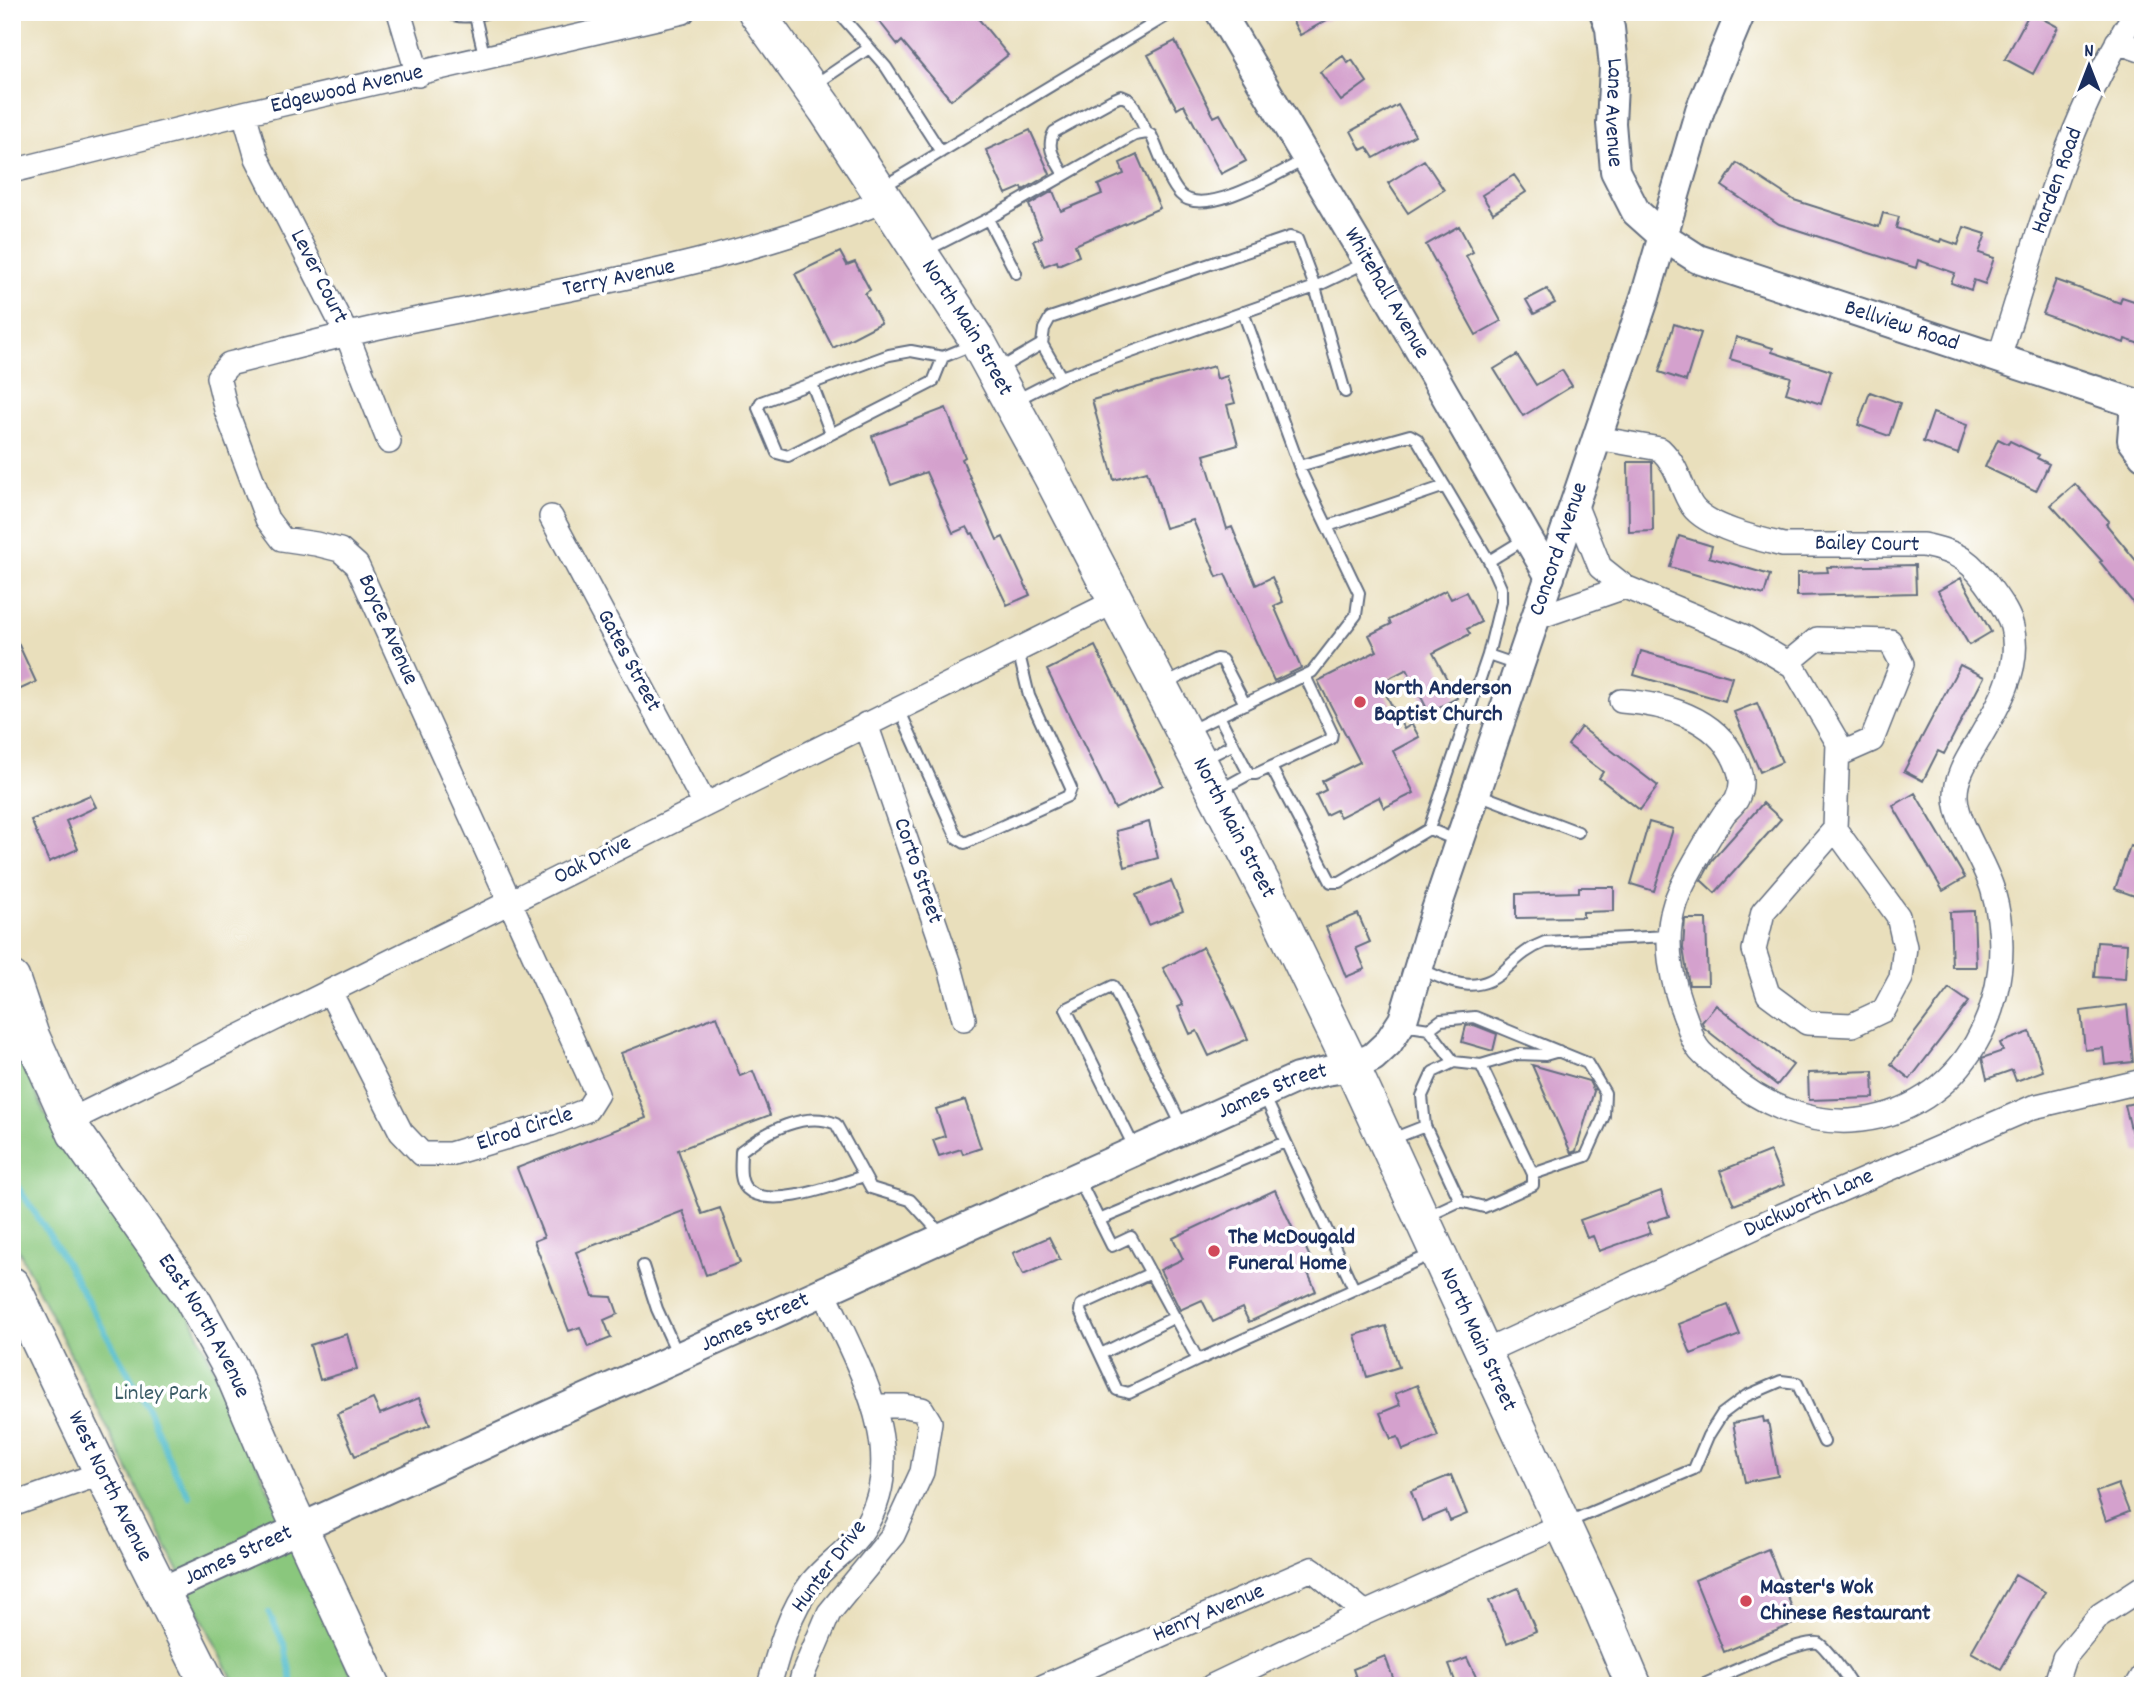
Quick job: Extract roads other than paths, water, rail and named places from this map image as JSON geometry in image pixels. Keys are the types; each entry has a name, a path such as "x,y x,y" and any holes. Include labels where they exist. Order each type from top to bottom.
{"main road":[{"name":"North Main Street","path":"756,12 811,88 987,357 1193,747 1352,1067 1634,1686"},
{"name":"East North Avenue","path":"12,979 31,1035 77,1136 191,1297 231,1369 299,1527 373,1686"},
{"name":"West North Avenue","path":"12,1285 102,1473 209,1686"}],"street":[{"path":"399,12 418,75"},
{"name":"Edgewood Avenue","path":"12,171 244,113 683,12"},
{"name":"Whitehall Avenue","path":"1220,12 1368,261 1550,578"},
{"name":"Lane Avenue","path":"1604,12 1610,28 1614,67 1611,123 1615,171 1636,212 1664,237"},
{"name":"Concord Avenue","path":"1352,1067 1373,1057 1388,1043 1400,1024 1664,237 1700,110 1741,12"},
{"name":"Harden Road","path":"1999,358 2066,149 2116,42 2136,12"},
{"path":"2116,42 2143,51"},
{"name":"Lever Court","path":"244,113 257,158 347,335 389,442"},
{"name":"Terry Avenue","path":"347,335 723,256 833,222 881,195"},
{"name":"Bellview Road","path":"1664,237 1698,259 2139,404"},
{"name":"Boyce Avenue","path":"347,335 229,364 218,377 226,411 267,519 282,539 341,550 357,565 511,902"},
{"path":"2139,404 2132,440 2143,455"},
{"name":"Bailey Court","path":"1597,438 1660,449 1678,471 1693,508 1705,517 1764,540 1783,545 1923,545 1945,549 1962,556 1985,581 2012,624 2015,646 2004,696 1958,778 1955,797 1993,891 2000,947 1995,996 1982,1036 1964,1063 1932,1094 1895,1113 1849,1121 1817,1118 1778,1109 1742,1087 1697,1048 1675,988 1669,963 1669,936 1675,902 1725,813 1737,800 1742,775 1731,750 1710,727 1666,708 1621,701"},
{"path":"1575,504 1600,566 1625,587 1743,636 1793,666 1838,743 1835,828 1898,916 1905,947 1901,978 1884,1010 1852,1025 1807,1023 1768,995 1754,950 1763,912 1835,828"},
{"name":"Gates Street","path":"551,517 705,805"},
{"path":"1536,618 1625,587"},
{"name":"Oak Drive","path":"69,1121 1116,601"},
{"path":"1788,663 1816,639 1890,641 1902,664 1872,740 1838,755"},
{"name":"Corto Street","path":"866,724 950,967 964,1018"},
{"name":"Elrod Circle","path":"330,992 401,1132 422,1154 450,1154 551,1124 587,1110 597,1094 511,902"},
{"name":"James Street","path":"162,1591 678,1355 945,1238 1297,1078 1352,1067"},
{"name":"Duckworth Lane","path":"1484,1352 1770,1220 2033,1108 2143,1081"},
{"name":"Hunter Drive","path":"769,1686 792,1614 812,1582 864,1529 877,1500 885,1458 875,1406 824,1291"},
{"name":"Hunter Drive","path":"800,1686 829,1613 893,1535 922,1472 930,1422 922,1409 875,1406"},
{"path":"12,1505 102,1473"},
{"path":"1212,1686 1365,1613 1562,1525"},
{"name":"Henry Avenue","path":"1044,1686 1312,1570 1365,1613"},
{"path":"2055,1686 2064,1658 2100,1615 2143,1587"},
{"path":"2137,1686 2143,1676"}],"lane":[{"path":"448,12 452,16 475,16 488,12"},
{"path":"502,12 512,15 537,12"},
{"path":"838,12 886,67 941,152"},
{"path":"881,195 941,152 1173,12"},
{"path":"475,16 485,59"},
{"path":"811,88 869,48"},
{"path":"1064,175 1049,147 1054,132 1121,96 1128,99 1147,133 1151,135 1178,192 1191,201 1213,200 1239,192 1307,159"},
{"path":"919,254 988,219 1135,135 1147,133"},
{"path":"988,219 1016,273"},
{"path":"1060,377 1042,344 1044,329 1050,318 1290,237 1297,239 1315,287 1345,392"},
{"path":"1012,403 1060,377 1315,287 1368,261"},
{"path":"1193,747 1219,716 1312,672 1356,615 1359,593 1299,466 1243,312"},
{"path":"943,356 933,382 788,456 777,453 758,408 761,401 889,355 911,351 943,356 987,357 1042,344"},
{"path":"812,384 831,434"},
{"path":"1271,766 1331,882 1340,882 1429,829 1488,655 1501,602 1501,588 1489,561 1417,439 1410,435 1299,466"},
{"path":"1328,526 1445,486"},
{"path":"1489,561 1527,538"},
{"path":"899,709 957,838 965,843 1068,796 1071,788 1029,696 1018,649"},
{"path":"1488,655 1520,666"},
{"path":"1161,686 1216,659 1222,660 1245,704"},
{"path":"1216,792 1250,774 1256,774 1331,739 1332,733 1305,676"},
{"path":"1219,716 1250,774"},
{"path":"1193,747 1233,745"},
{"path":"1476,793 1578,832"},
{"path":"1429,829 1460,842"},
{"path":"1419,968 1460,984 1482,985 1501,975 1531,947 1545,943 1669,936"},
{"path":"1136,1151 1066,1009 1113,986 1184,1130"},
{"path":"1429,1029 1441,1020 1475,1017 1587,1063 1605,1093 1604,1116 1586,1156 1533,1174"},
{"path":"1400,1024 1429,1029 1454,1062"},
{"path":"1461,1201 1425,1126 1422,1096 1433,1072 1454,1062 1481,1065 1518,1054 1545,1055 1559,1051"},
{"path":"1422,1219 1461,1201 1484,1207 1533,1185 1533,1174 1481,1065"},
{"path":"1263,1094 1354,1289"},
{"path":"864,1176 803,1194 769,1198 757,1195 746,1187 741,1173 741,1152 758,1137 803,1120 828,1120 836,1124 871,1188 910,1200 945,1238"},
{"path":"1386,1142 1425,1126"},
{"path":"1099,1220 1285,1142"},
{"path":"1078,1177 1112,1246 1131,1237 1198,1360"},
{"path":"1151,1273 1081,1305 1080,1311 1117,1390 1129,1393 1437,1251"},
{"path":"643,1266 657,1310 678,1355"},
{"path":"1101,1354 1175,1317"},
{"path":"1562,1525 1694,1469 1708,1436 1722,1414 1746,1396 1781,1381 1797,1383 1825,1442"},
{"path":"1700,1686 1799,1645 1818,1643 1825,1648 1852,1686"}],"waterway":[{"path":"12,1178 56,1245 148,1408 173,1468 189,1496"},
{"path":"269,1613 285,1646 293,1686"}],"place":[{"name":"North Anderson Baptist Church","path":"1360,702"},
{"name":"The McDougald Funeral Home","path":"1214,1251"},
{"name":"Master's Wok Chinese Restaurant","path":"1746,1601"}],"park label":[{"name":"Linley Park","path":"161,1394"}]}
